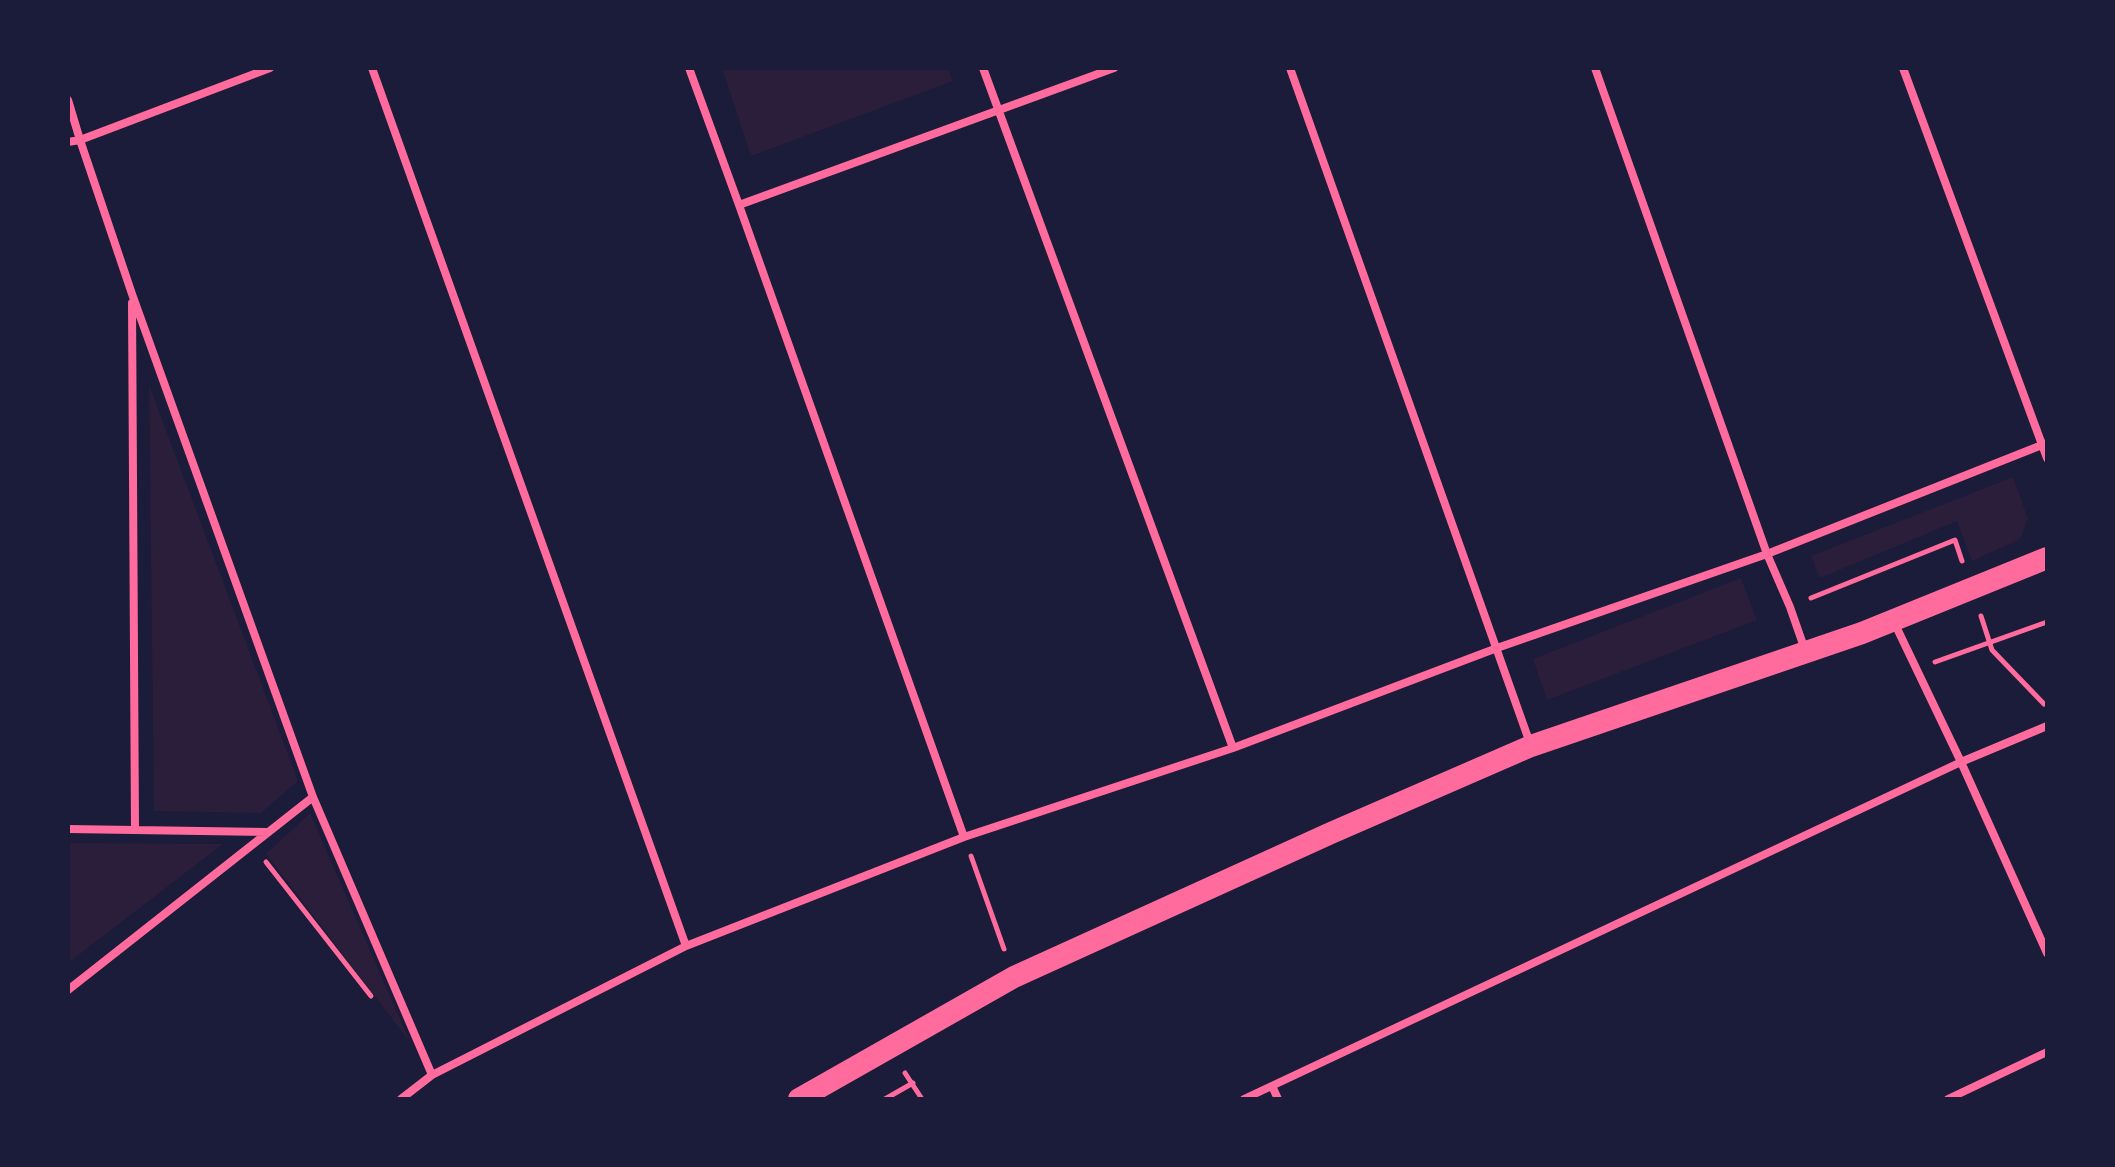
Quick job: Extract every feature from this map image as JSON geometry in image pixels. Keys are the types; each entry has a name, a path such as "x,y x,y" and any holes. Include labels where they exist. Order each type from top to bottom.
{"highway":[{"path":"799,1099 1014,977 1531,746 1862,633 2047,558"}],"street":[{"path":"68,142 270,68"},
{"path":"372,68 686,946"},
{"path":"689,68 964,837"},
{"path":"983,68 1233,748"},
{"path":"739,205 1114,68"},
{"path":"1290,68 1531,746"},
{"path":"1595,68 1767,554 1805,652"},
{"path":"1903,68 2047,458"},
{"path":"68,100 132,294 313,797 432,1075"},
{"path":"132,294 135,830"},
{"path":"401,1099 432,1075 686,946 964,837 1233,748 1497,648 1767,554 2044,444"},
{"path":"1893,620 2047,953"},
{"path":"1244,1099 1961,762 2047,726"},
{"path":"68,990 313,797"},
{"path":"68,829 269,832"},
{"path":"1948,1099 2047,1052"},
{"path":"1272,1086 1278,1099"}],"path":[{"path":"1915,669 2047,622"},
{"path":"964,837 1014,977"},
{"path":"252,845 375,1002"},
{"path":"885,1099 913,1083 922,1099"}],"shaded area":[{"path":"722,68 948,68 953,81 751,156"},
{"path":"149,385 298,781 261,813 154,811"},
{"path":"2013,477 2028,519 2020,539 1972,561 1957,521 1820,578 1811,556"},
{"path":"1741,578 1757,620 1547,700 1533,659"},
{"path":"310,813 410,1042 266,854"},
{"path":"68,843 223,844 68,963"}]}
